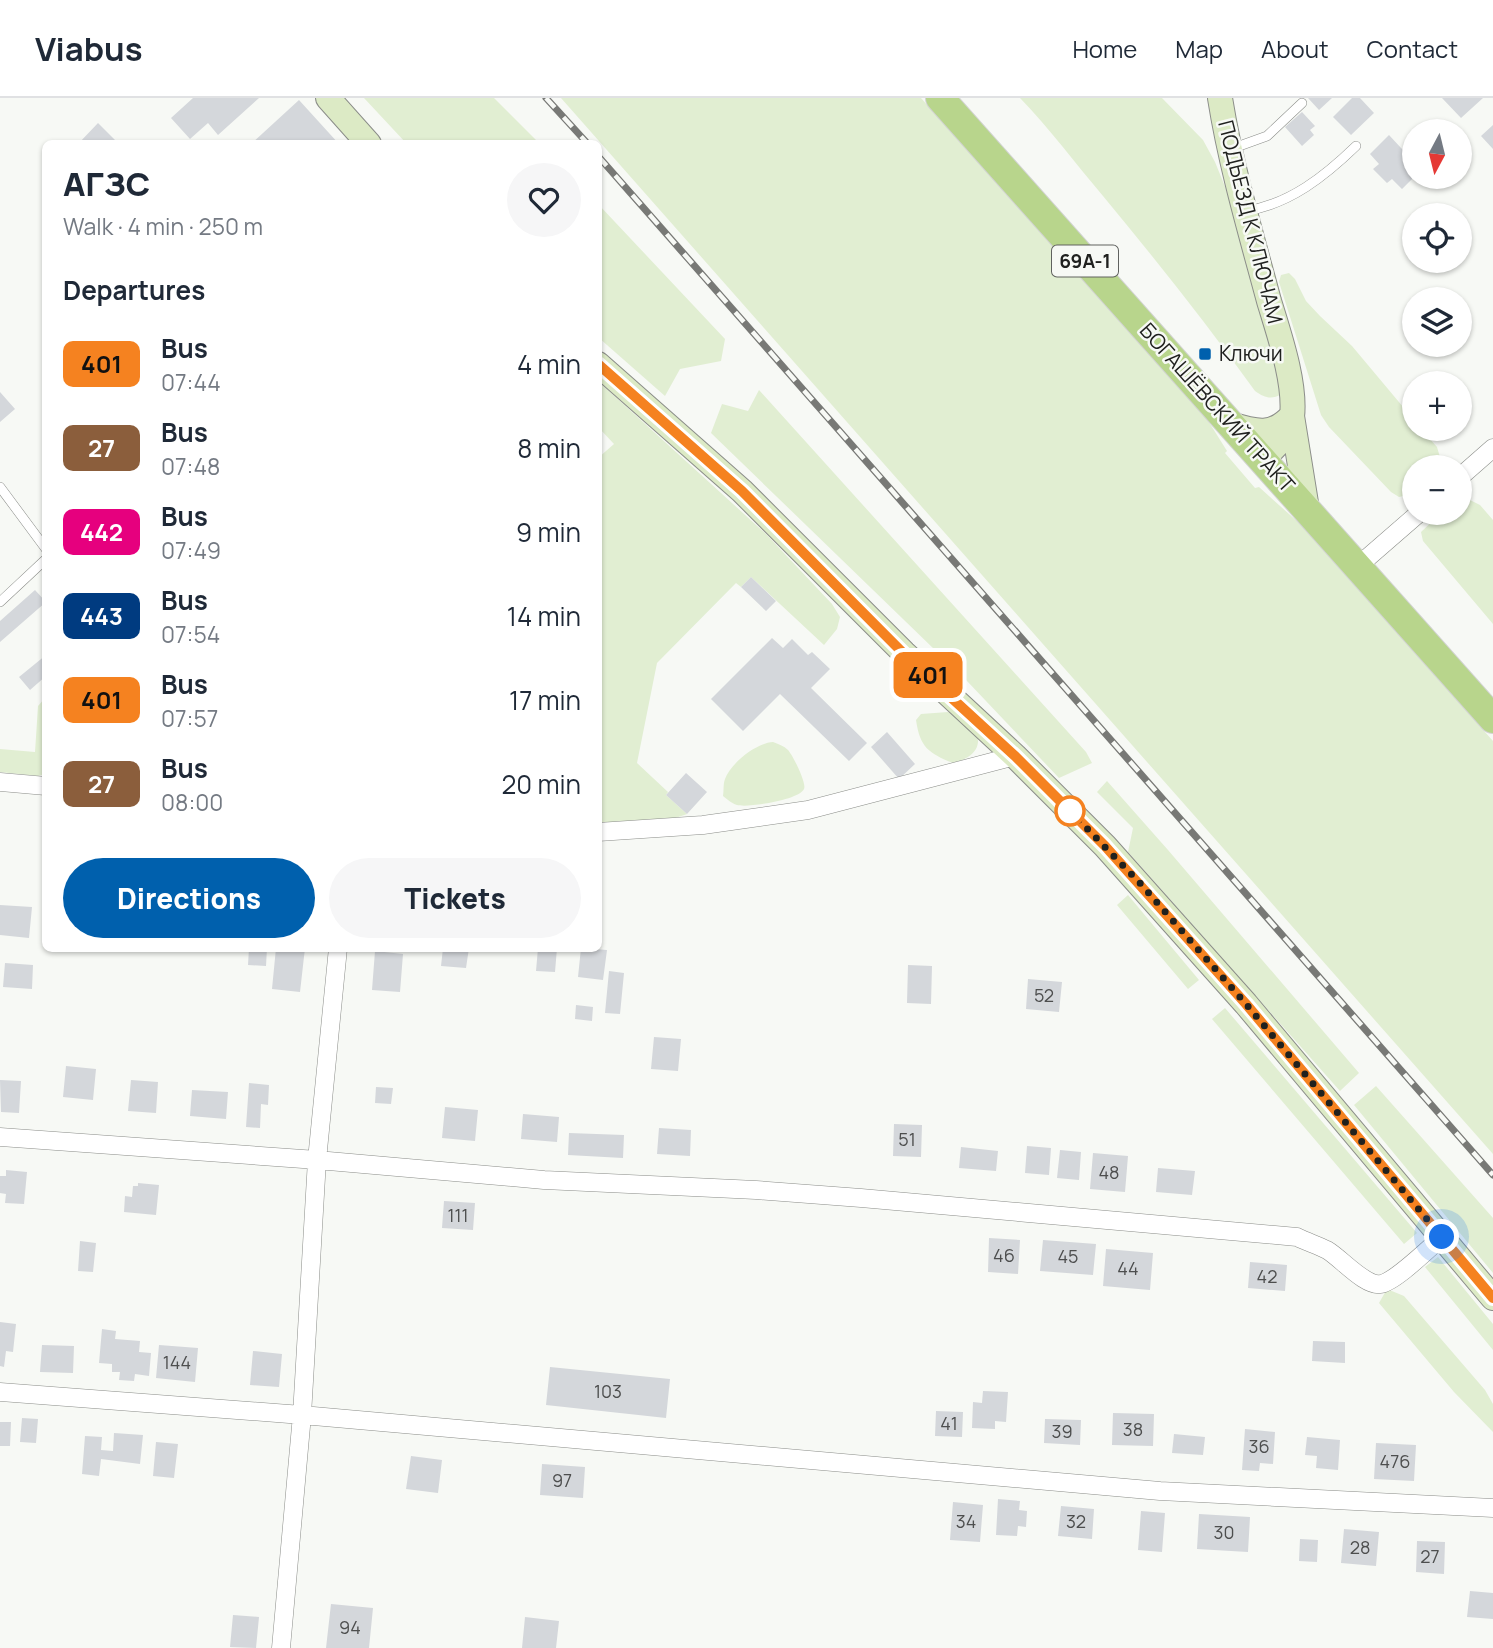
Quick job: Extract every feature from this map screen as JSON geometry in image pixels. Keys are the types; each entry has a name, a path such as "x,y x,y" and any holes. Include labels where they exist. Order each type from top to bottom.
{"main road":[{"name":"БОГАШЁВСКИЙ ТРАКТ","path":"940,98 1493,719"}],"street":[{"path":"328,98 365,140"},
{"name":"ПОДЪЕЗД К КЛЮЧАМ","path":"1220,98 1229,149 1286,364 1307,509"},
{"path":"602,368 742,491 907,657 1015,756 1105,846 1307,1076 1493,1298"},
{"path":"1230,424 1264,432 1281,427 1292,415"},
{"path":"1262,460 1288,433 1292,415"},
{"path":"1472,467 1493,448"},
{"path":"1358,566 1405,525"},
{"path":"602,832 703,825 808,810 1015,756"},
{"path":"0,782 42,786"},
{"path":"281,1648 302,1415 317,1160 338,952"},
{"path":"0,1137 544,1180 861,1198 1297,1237 1329,1251 1361,1276 1372,1283 1380,1284 1390,1280 1442,1237"},
{"path":"0,1392 302,1415 1160,1491 1493,1508"}],"lane":[{"path":"1229,149 1267,136 1302,103"},
{"path":"1245,211 1262,209 1293,195 1327,174 1356,146"},
{"path":"0,487 42,544"},
{"path":"0,602 42,563"}],"green space":[{"path":"364,98 494,98 536,140 403,140"},
{"path":"561,98 921,98 1207,419 1227,451 1225,453 1255,488 1259,487 1299,523 1493,741 1493,1154 602,144 602,140 598,140"},
{"path":"1020,98 1162,98 1203,140 1226,189 1284,387 1282,394 1268,397 1255,391 1162,268"},
{"path":"602,208 725,339 721,361 680,369 665,396 602,341"},
{"path":"1289,273 1295,279 1306,301 1352,346 1402,406 1402,441 1432,441 1437,447 1439,455 1402,455 1402,496 1391,492 1329,427 1321,415 1279,282 1281,275"},
{"path":"602,385 766,534 832,604 840,617 837,629 824,645 751,577 741,587 736,583 657,663 637,763 687,814 670,820 602,825 602,454 614,444 602,431"},
{"path":"759,390 1086,752 1092,763 1059,778 967,681 711,433 722,404 748,411"},
{"path":"1472,501 1480,505 1493,520 1493,624 1423,541 1421,532 1428,525 1472,525"},
{"path":"42,701 42,775 0,772 0,749 35,752 38,706"},
{"path":"948,712 968,722 978,737 974,752 953,763 927,748 920,737 916,720 921,714"},
{"path":"773,742 785,747 790,753 801,775 804,789 784,800 751,805 737,805 723,796 725,779 738,761 759,746"},
{"path":"1107,781 1359,1073 1340,1091 1128,852 1133,828 1097,792"},
{"path":"1128,895 1199,980 1188,989 1117,905"},
{"path":"1225,1008 1417,1233 1404,1244 1212,1019"},
{"path":"1376,1086 1493,1218 1493,1273 1354,1105"},
{"path":"1438,1257 1493,1324 1493,1350 1425,1267"},
{"path":"1387,1289 1404,1296 1485,1390 1493,1404 1493,1432 1454,1392 1379,1303"}],"building":[{"path":"193,98 259,98 218,135 208,123 190,139 171,118"},
{"path":"1308,98 1332,98 1319,110"},
{"path":"1352,98 1360,98 1374,113 1351,135 1333,117"},
{"path":"1442,98 1483,98 1461,118"},
{"path":"299,100 335,140 255,140"},
{"path":"1302,112 1315,126 1310,130 1314,135 1302,146 1285,127"},
{"path":"98,123 115,140 82,140"},
{"path":"1493,125 1493,149 1481,136"},
{"path":"1389,135 1402,149 1402,189 1392,179 1387,183 1373,169 1379,164 1370,154"},
{"path":"0,392 15,409 0,422"},
{"path":"751,577 776,601 766,611 741,587"},
{"path":"35,590 42,598 42,605 0,642 0,621"},
{"path":"772,638 783,648 792,639 808,655 812,652 830,669 811,688 867,743 849,761 780,694 743,731 711,699"},
{"path":"42,658 42,680 30,690 19,677"},
{"path":"887,732 915,764 899,779 871,747"},
{"path":"686,773 707,792 687,814 666,795"},
{"path":"0,905 32,907 29,938 0,935"},
{"path":"607,950 603,980 578,977 581,952"},
{"path":"249,952 267,952 266,966 248,965"},
{"path":"276,952 305,952 300,992 272,989"},
{"path":"375,952 403,954 400,992 372,990"},
{"path":"443,952 468,952 466,968 441,966"},
{"path":"538,952 557,952 555,972 536,971"},
{"path":"5,963 33,965 32,989 3,987"},
{"path":"908,965 932,966 931,1004 907,1003"},
{"path":"609,971 624,973 620,1014 605,1013"},
{"path":"1028,979 1062,982 1059,1012 1026,1009"},
{"path":"576,1005 593,1007 592,1021 575,1019"},
{"path":"654,1037 681,1039 678,1071 651,1069"},
{"path":"66,1066 96,1069 93,1100 63,1097"},
{"path":"0,1080 21,1081 19,1113 1,1112"},
{"path":"131,1080 158,1082 156,1113 128,1111"},
{"path":"249,1083 269,1085 268,1105 261,1104 260,1128 246,1127"},
{"path":"376,1087 393,1088 391,1104 375,1103"},
{"path":"192,1090 228,1092 226,1119 190,1116"},
{"path":"445,1107 478,1110 475,1141 442,1138"},
{"path":"523,1114 559,1117 557,1142 521,1139"},
{"path":"894,1124 922,1125 921,1157 893,1156"},
{"path":"659,1128 691,1130 690,1156 657,1154"},
{"path":"569,1133 624,1135 623,1158 568,1155"},
{"path":"1027,1146 1051,1148 1049,1175 1025,1173"},
{"path":"961,1147 998,1151 996,1171 959,1168"},
{"path":"1060,1150 1081,1152 1079,1180 1057,1178"},
{"path":"1093,1153 1128,1156 1125,1192 1090,1189"},
{"path":"1158,1168 1195,1171 1192,1195 1156,1192"},
{"path":"6,1170 27,1172 24,1204 5,1203 6,1194 0,1193 0,1176 6,1176"},
{"path":"138,1183 159,1185 156,1215 124,1212 125,1196 132,1197 133,1186 138,1186"},
{"path":"444,1201 475,1203 473,1230 442,1228"},
{"path":"989,1238 1020,1240 1018,1274 988,1272"},
{"path":"1043,1240 1096,1244 1093,1275 1040,1271"},
{"path":"80,1241 96,1243 93,1272 78,1271"},
{"path":"1106,1249 1153,1253 1150,1290 1103,1286"},
{"path":"1250,1262 1287,1265 1285,1291 1248,1288"},
{"path":"0,1322 16,1324 13,1352 6,1351 4,1367 0,1366"},
{"path":"102,1329 116,1331 115,1339 140,1341 139,1352 151,1353 149,1376 135,1374 134,1381 119,1380 120,1372 112,1372 112,1364 99,1363"},
{"path":"1313,1341 1345,1342 1345,1363 1312,1361"},
{"path":"42,1345 74,1346 73,1373 40,1372"},
{"path":"159,1345 198,1348 195,1382 156,1378"},
{"path":"253,1351 282,1354 279,1387 250,1385"},
{"path":"550,1367 670,1379 666,1418 546,1405"},
{"path":"983,1391 1008,1392 1006,1422 995,1421 995,1429 972,1428 973,1402 982,1403"},
{"path":"936,1411 963,1412 962,1437 935,1436"},
{"path":"1113,1413 1154,1414 1153,1446 1112,1445"},
{"path":"22,1418 38,1419 36,1443 20,1442"},
{"path":"1045,1419 1081,1420 1080,1445 1044,1443"},
{"path":"0,1422 11,1422 10,1446 0,1446"},
{"path":"1245,1429 1275,1432 1273,1464 1260,1463 1259,1471 1242,1470"},
{"path":"114,1433 143,1435 140,1464 101,1459 99,1476 82,1474 85,1436 102,1437 101,1450 113,1451"},
{"path":"1174,1434 1205,1437 1203,1455 1172,1453"},
{"path":"1307,1437 1340,1440 1338,1470 1316,1468 1317,1456 1305,1455"},
{"path":"156,1442 178,1444 174,1478 153,1476"},
{"path":"1376,1443 1416,1445 1414,1481 1374,1479"},
{"path":"411,1456 442,1460 438,1493 406,1489"},
{"path":"542,1464 585,1467 583,1498 540,1495"},
{"path":"998,1499 1020,1501 1019,1510 1027,1511 1026,1527 1018,1526 1017,1536 996,1535"},
{"path":"953,1502 983,1505 980,1542 950,1540"},
{"path":"1061,1506 1094,1509 1092,1539 1058,1536"},
{"path":"1141,1511 1165,1513 1162,1552 1138,1550"},
{"path":"1199,1514 1250,1517 1248,1552 1197,1549"},
{"path":"1344,1529 1379,1532 1376,1566 1341,1563"},
{"path":"1300,1539 1318,1540 1317,1562 1299,1561"},
{"path":"1417,1541 1445,1542 1444,1574 1416,1572"},
{"path":"1470,1591 1493,1593 1493,1619 1467,1617"},
{"path":"331,1604 373,1608 369,1648 326,1648"},
{"path":"233,1615 259,1617 256,1648 230,1647"},
{"path":"525,1617 559,1621 556,1648 522,1648"}],"railway":[{"path":"546,98 584,140"},
{"path":"602,161 1493,1175"}],"bus line":[{"name":"401","path":"602,367 742,491 907,657 1015,756 1105,846 1246,1004 1493,1298"}],"place":[{"name":"Ключи","path":"1205,354"}],"route":[{"path":"1070,811 1139,882 1246,1004 1442,1237"}]}
